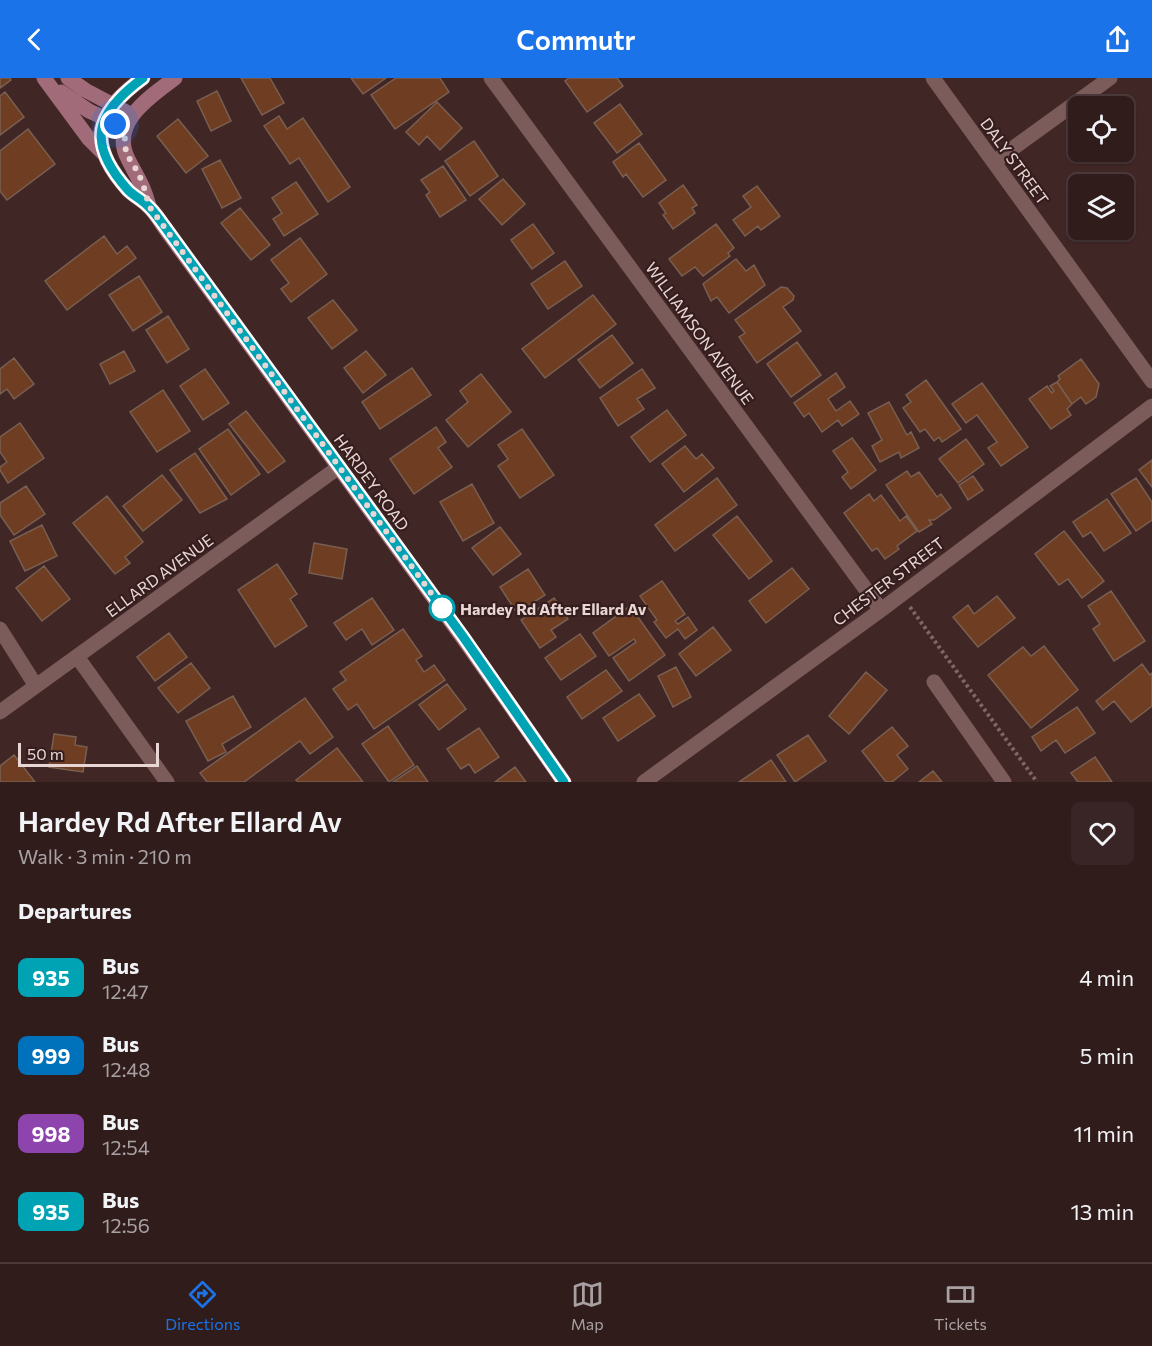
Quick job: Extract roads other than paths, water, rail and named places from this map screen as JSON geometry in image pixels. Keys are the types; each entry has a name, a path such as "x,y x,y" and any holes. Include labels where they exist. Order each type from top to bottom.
{"main road":[{"path":"45,78 73,102 104,119 131,118 175,78"},
{"name":"HARDEY ROAD","path":"45,78 89,139 105,155 129,190 149,206 564,782"},
{"path":"68,78 131,118"},
{"path":"105,155 101,138 104,119 111,105 143,78"},
{"name":"HARDEY ROAD","path":"131,118 124,149 127,159 142,181 149,206"}],"street":[{"name":"WILLIAMSON AVENUE","path":"491,78 880,610"},
{"name":"DALY STREET","path":"933,78 1152,381"},
{"path":"994,162 1110,78"},
{"name":"CHESTER STREET","path":"644,782 880,610 1152,406"},
{"name":"ELLARD AVENUE","path":"0,712 78,658 339,467"},
{"path":"0,628 36,687"},
{"path":"78,658 167,782"},
{"path":"934,682 1004,782"}],"place":[{"name":"Hardey Rd After Ellard Av","path":"442,608"}]}
